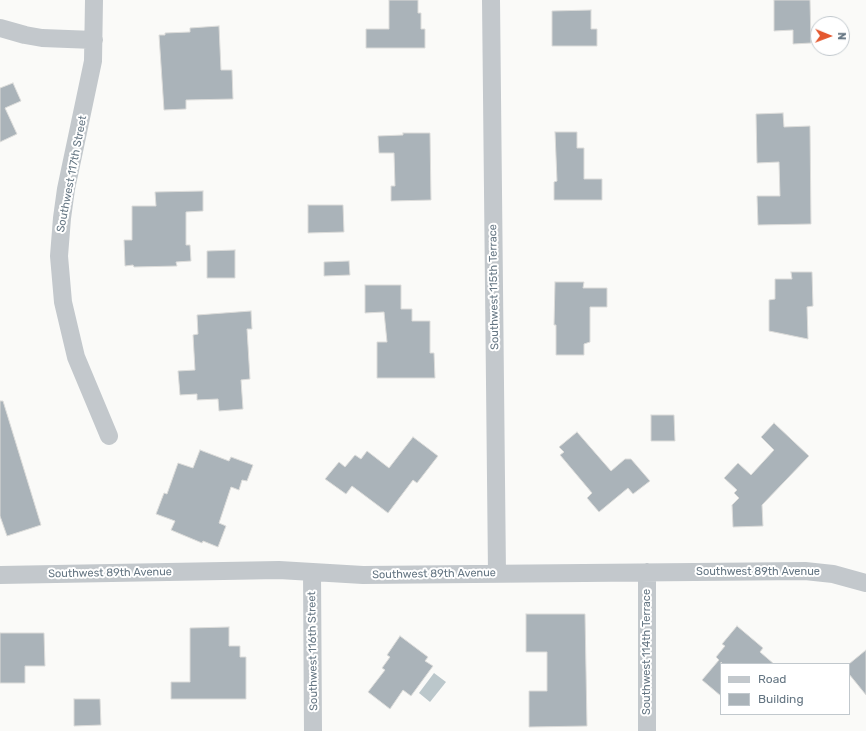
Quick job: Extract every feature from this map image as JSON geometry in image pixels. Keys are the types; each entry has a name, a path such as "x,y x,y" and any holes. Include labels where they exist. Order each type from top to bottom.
{"street":[{"name":"Southwest 117th Street","path":"94,0 94,40 90,83 62,218 59,256 63,302 76,357 109,436"},
{"name":"Southwest 115th Terrace","path":"491,0 497,574"},
{"path":"0,28 42,38 94,40"},
{"name":"Southwest 89th Avenue","path":"0,575 279,570 363,575 805,571 832,574 866,583"},
{"name":"Southwest 116th Street","path":"312,572 313,731"},
{"name":"Southwest 114th Terrace","path":"647,572 647,731"}],"shaded area":[{"path":"434,673 446,682 430,702 419,693"}],"building":[{"path":"389,0 418,0 418,13 421,13 421,29 425,29 425,48 366,48 366,29 389,29"},
{"path":"774,0 810,0 810,43 793,44 793,30 774,31"},
{"path":"591,10 591,29 597,29 597,46 552,46 552,11"},
{"path":"219,26 221,70 232,70 233,99 186,100 186,109 164,110 159,35 165,35 165,33 190,32 190,28"},
{"path":"13,83 21,101 5,108 17,134 0,142 0,88"},
{"path":"783,113 784,127 810,126 811,224 758,225 757,196 780,196 779,162 757,163 756,114"},
{"path":"555,132 577,132 577,148 584,148 584,179 602,179 602,200 554,200 554,182 557,181"},
{"path":"403,133 430,133 431,200 391,201 391,186 395,186 394,153 379,153 378,136 403,135"},
{"path":"203,191 203,211 186,212 186,245 190,245 191,261 176,262 177,266 125,266 124,240 132,240 132,206 156,206 155,192"},
{"path":"308,205 343,205 344,232 308,233"},
{"path":"235,250 235,278 207,278 207,251"},
{"path":"349,261 350,275 324,276 324,262"},
{"path":"791,272 812,272 813,306 807,307 808,339 769,331 769,300 775,299 775,279 792,279"},
{"path":"555,282 584,282 583,288 607,288 607,307 590,307 590,342 584,344 584,355 556,355 556,325 554,325"},
{"path":"365,285 401,285 401,309 412,309 412,321 430,321 430,353 434,353 435,378 377,378 377,342 387,342 384,312 365,313"},
{"path":"251,311 252,329 247,329 250,379 241,380 243,409 219,411 218,399 197,400 197,394 180,395 178,371 195,370 193,335 198,334 197,315"},
{"path":"0,401 3,401 41,525 7,536 0,516"},
{"path":"651,415 674,415 675,441 651,441"},
{"path":"774,423 809,456 762,505 763,526 733,527 732,505 739,498 734,493 737,490 724,478 738,463 751,475 774,450 761,437"},
{"path":"577,432 611,471 625,459 631,459 650,481 633,494 628,488 599,512 587,498 592,493 560,455 564,452 559,447"},
{"path":"413,437 438,456 417,483 413,480 388,513 352,486 346,494 325,479 339,462 345,467 355,455 361,459 367,451 389,468"},
{"path":"200,450 229,461 231,457 253,465 247,481 242,480 239,490 231,487 219,523 226,526 218,547 203,541 202,543 171,530 175,521 156,514 164,493 167,494 178,463 193,468"},
{"path":"526,614 585,614 587,726 529,727 529,691 547,691 547,652 526,652"},
{"path":"737,626 763,648 760,652 773,663 721,662 720,695 702,680 719,660 716,657 725,646 722,644"},
{"path":"229,627 229,646 240,646 240,657 246,657 246,699 171,699 171,682 190,682 190,628"},
{"path":"0,633 44,633 45,666 25,666 25,683 0,683"},
{"path":"400,636 428,657 425,661 433,666 411,696 403,690 390,709 368,692 385,670 382,668 390,657 387,655"},
{"path":"866,650 866,695 850,675 850,663"},
{"path":"74,699 100,699 101,725 74,726"}]}
